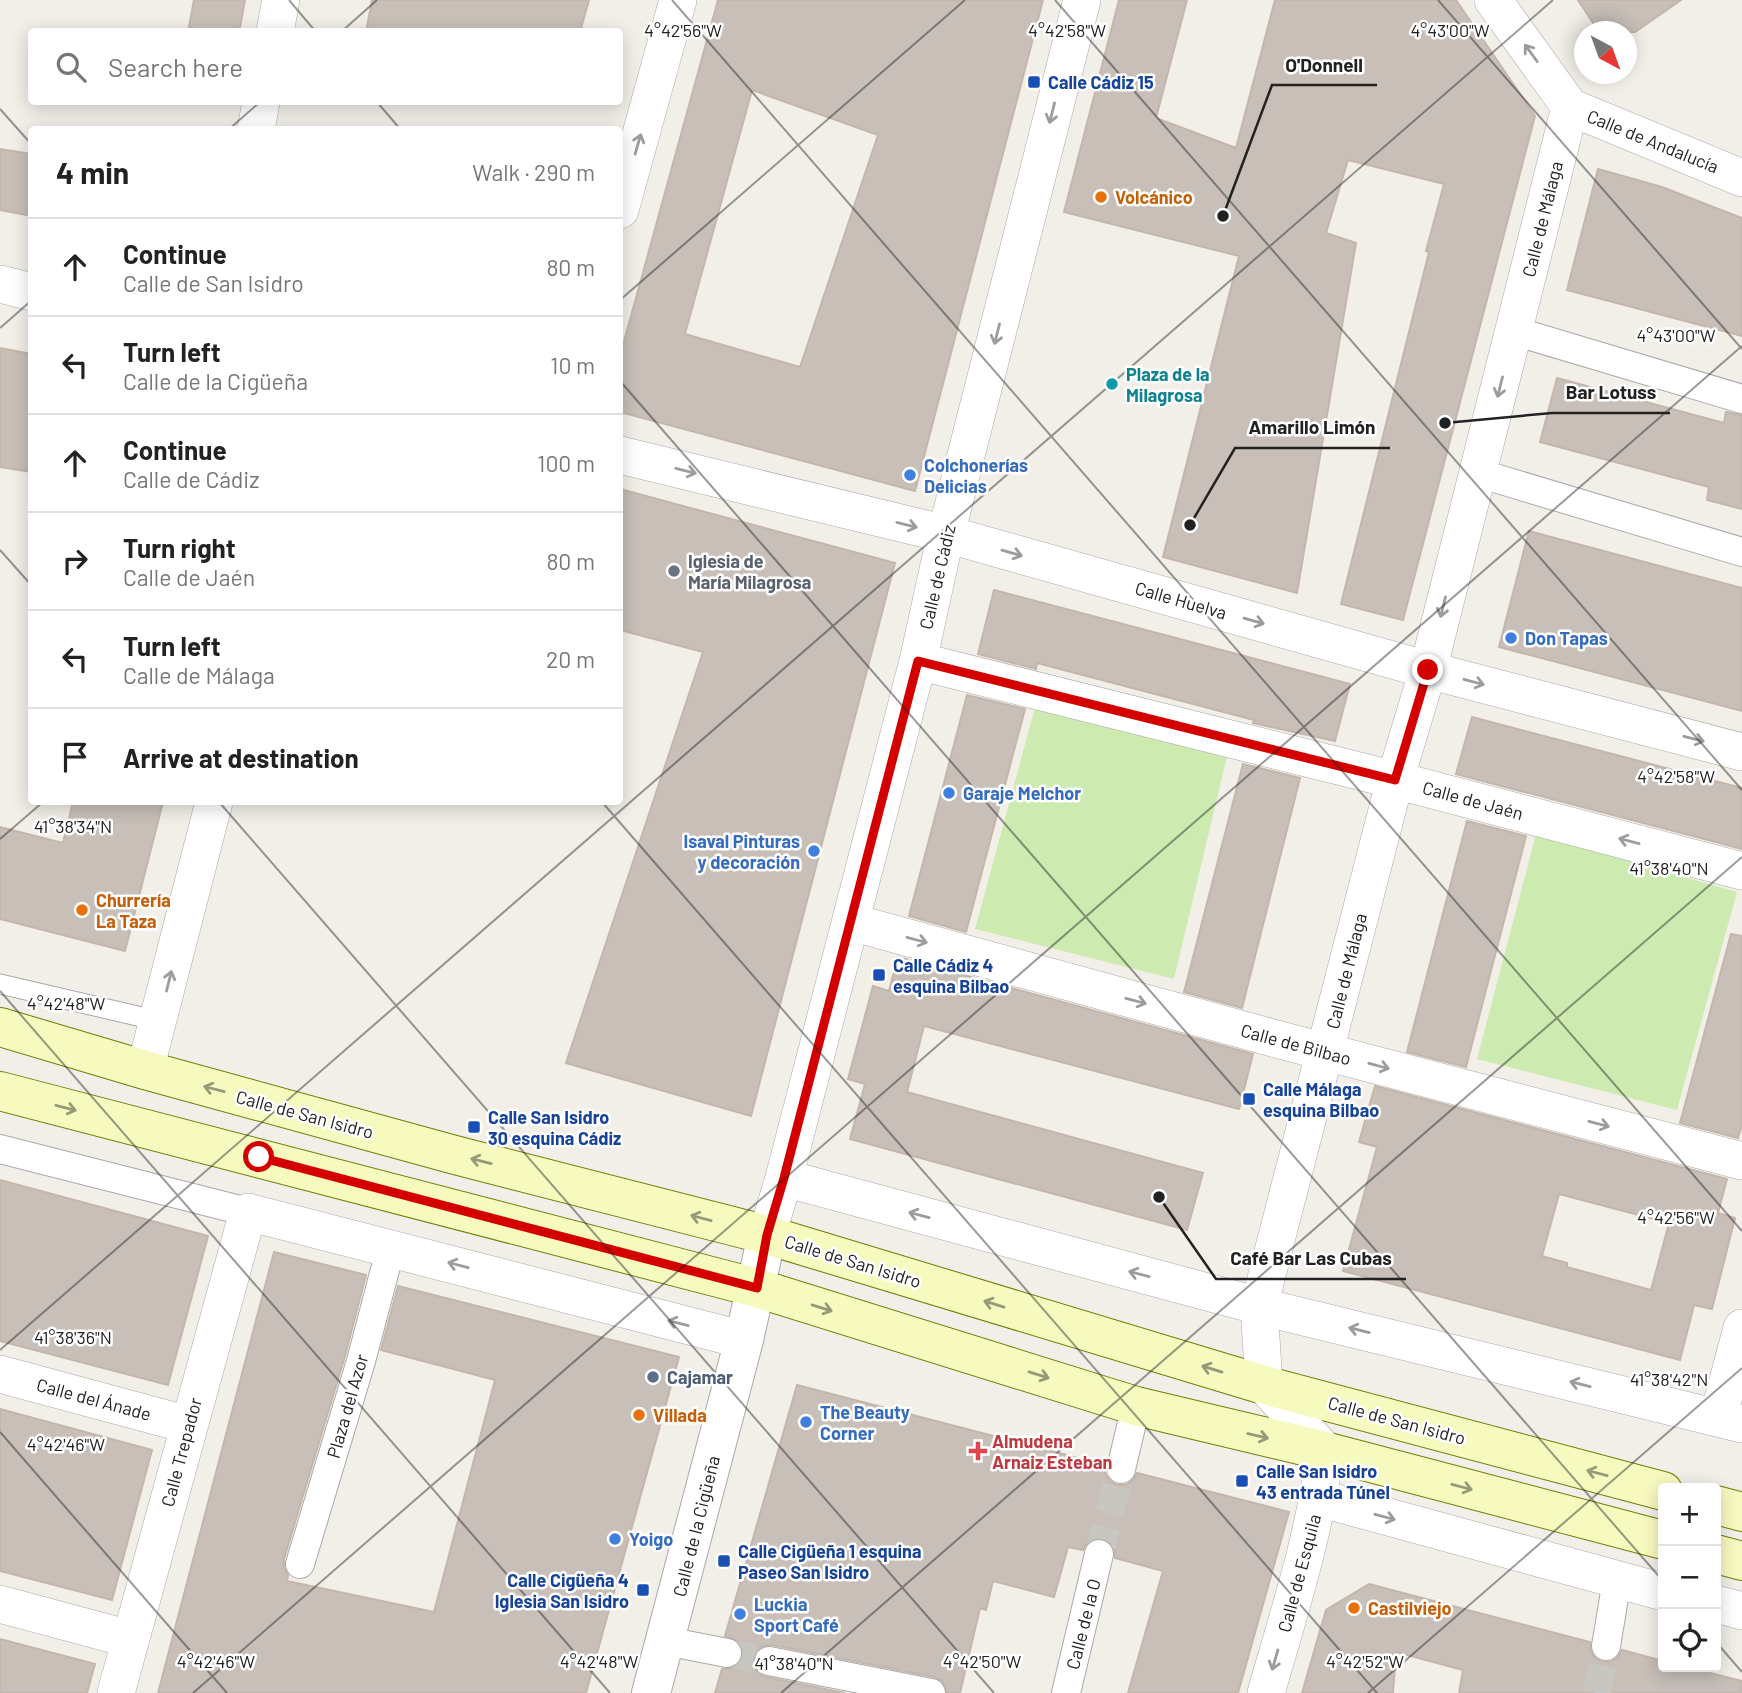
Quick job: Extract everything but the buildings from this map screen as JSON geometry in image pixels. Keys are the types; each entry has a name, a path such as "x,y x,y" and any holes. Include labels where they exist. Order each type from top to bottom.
{"main road":[{"name":"Calle de San Isidro","path":"0,1027 145,1070 455,1155 767,1235 1264,1385 1658,1490"},
{"path":"0,1091 757,1288 1136,1406 1325,1451 1658,1540"},
{"path":"1721,1506 1742,1512"},
{"path":"1721,1555 1742,1561"}],"street":[{"path":"276,28 281,0"},
{"path":"623,199 678,0"},
{"name":"Calle de Cádiz","path":"767,1235 918,661 946,534 1082,0"},
{"name":"Calle de Andalucía","path":"1493,0 1570,107 1742,177"},
{"path":"257,126 260,105"},
{"name":"Calle de Málaga","path":"1264,1385 1259,1307 1395,780 1428,670 1570,107"},
{"path":"0,284 28,291"},
{"path":"1514,331 1732,396"},
{"name":"Calle Huelva","path":"623,455 946,534 1428,670 1742,752"},
{"path":"1478,473 1742,552"},
{"name":"Calle de Jaén","path":"918,661 1395,780 1742,871"},
{"path":"145,1070 213,805"},
{"name":"Calle de Bilbao","path":"851,922 1326,1052 1742,1161"},
{"path":"0,1149 744,1340"},
{"path":"784,1178 1259,1307 1730,1420 1742,1328"},
{"name":"Calle Trepador","path":"116,1693 248,1212"},
{"name":"Calle de la Cigüeña","path":"651,1693 744,1340 767,1235"},
{"name":"Plaza del Azor","path":"300,1564 361,1362 391,1248"},
{"name":"Calle del Ánade","path":"0,1374 188,1425"},
{"path":"1264,1385 1325,1451"},
{"path":"1121,1469 1136,1406"},
{"name":"Calle de Esquila","path":"1266,1693 1312,1533 1325,1451"},
{"path":"1319,1499 1658,1591"},
{"name":"Calle de la O","path":"1066,1693 1100,1554"},
{"path":"1606,1646 1617,1580"},
{"path":"0,1604 131,1639"},
{"path":"1721,1605 1742,1611"},
{"path":"666,1641 727,1653"},
{"path":"769,1661 931,1693"}],"lane":[{"path":"0,984 159,1021"}],"green space":[{"path":"1036,704 1229,748 1174,979 975,929"},
{"path":"1536,834 1737,892 1677,1110 1477,1059"}],"tunnel":[{"path":"1099,1554 1121,1469"},
{"path":"1597,1693 1606,1646"},
{"path":"727,1653 769,1661"}],"place":[{"name":"Calle Cádiz 15","path":"1034,82"},
{"name":"Volcánico","path":"1101,197"},
{"name":"O'Donnell","path":"1223,216"},
{"name":"Plaza de la Milagrosa","path":"1112,384"},
{"name":"Bar Lotuss","path":"1445,423"},
{"name":"Colchonerías Delicias","path":"910,475"},
{"name":"Amarillo Limón","path":"1190,525"},
{"name":"Iglesia de María Milagrosa","path":"674,571"},
{"name":"Don Tapas","path":"1511,638"},
{"name":"Garaje Melchor","path":"949,793"},
{"name":"Isaval Pinturas y decoración","path":"814,851"},
{"name":"Churrería La Taza","path":"82,910"},
{"name":"Calle Cádiz 4 esquina Bilbao","path":"879,975"},
{"name":"Calle Málaga esquina Bilbao","path":"1249,1099"},
{"name":"Calle San Isidro 30 esquina Cádiz","path":"474,1127"},
{"name":"Café Bar Las Cubas","path":"1159,1197"},
{"name":"Cajamar","path":"653,1377"},
{"name":"Villada","path":"639,1415"},
{"name":"The Beauty Corner","path":"806,1422"},
{"name":"Almudena Arnaiz Esteban","path":"978,1451"},
{"name":"Calle San Isidro 43 entrada Túnel","path":"1242,1481"},
{"name":"Yoigo","path":"615,1539"},
{"name":"Calle Cigüeña 1 esquina Paseo San Isidro","path":"724,1561"},
{"name":"Calle Cigüeña 4 Iglesia San Isidro","path":"643,1590"},
{"name":"Castilviejo","path":"1354,1608"},
{"name":"Luckia Sport Café","path":"740,1614"}],"route":[{"path":"259,1157 757,1288 767,1235 918,661 1395,780 1428,670"}]}
